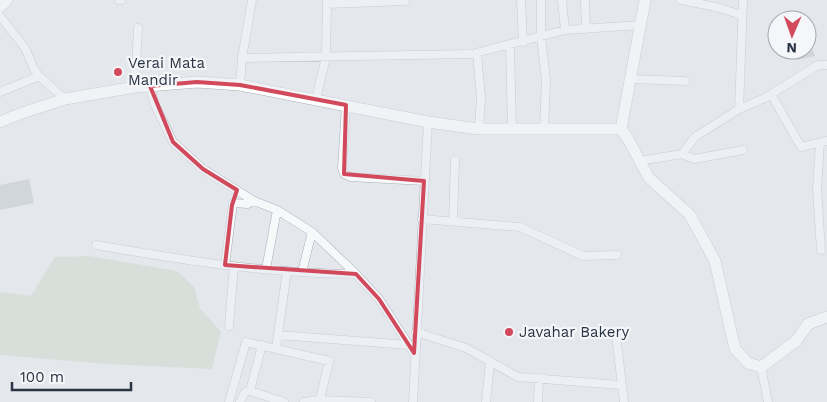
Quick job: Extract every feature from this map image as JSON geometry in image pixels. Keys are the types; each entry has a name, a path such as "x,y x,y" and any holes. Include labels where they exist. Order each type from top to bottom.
{"street":[{"path":"0,7 7,0"},
{"path":"240,85 242,58 252,0"},
{"path":"316,99 326,58 327,2 405,2 404,0"},
{"path":"521,0 524,42"},
{"path":"541,0 541,37 546,80 544,130"},
{"path":"562,0 565,30"},
{"path":"585,0 586,29"},
{"path":"646,0 621,129 649,178 690,215 716,262 735,349 748,363 761,367"},
{"path":"681,0 742,14"},
{"path":"739,109 743,0"},
{"path":"0,16 25,48 39,76 65,99"},
{"path":"242,58 326,58 477,53 565,30 640,25"},
{"path":"135,87 138,28"},
{"path":"510,45 512,130"},
{"path":"477,53 481,97 479,129"},
{"path":"682,154 695,137 739,109 772,94 818,65 827,65"},
{"path":"0,92 39,76"},
{"path":"630,79 685,81"},
{"path":"0,122 65,99 135,87 198,82 240,85 428,122 479,129 621,129"},
{"path":"150,86 154,103 173,142 203,169 254,201 276,210 312,232 379,299 414,353"},
{"path":"772,94 801,147 824,142 817,189 821,250"},
{"path":"346,105 342,168 344,174 350,177 424,181"},
{"path":"413,402 414,353 428,122"},
{"path":"639,161 682,154 694,159 743,150"},
{"path":"453,221 455,160"},
{"path":"225,265 233,203 248,204 254,201"},
{"path":"266,269 276,210"},
{"path":"422,219 520,228 583,256 617,255"},
{"path":"302,272 312,232"},
{"path":"96,245 194,262 287,271 356,274"},
{"path":"229,326 234,266"},
{"path":"276,348 287,271"},
{"path":"761,367 796,341 808,324 827,317"},
{"path":"416,332 466,348 518,377 620,385"},
{"path":"616,335 620,385 624,402"},
{"path":"278,336 409,345"},
{"path":"229,402 246,342 329,361 325,400"},
{"path":"250,391 262,345"},
{"path":"486,402 490,362"},
{"path":"761,367 768,402"},
{"path":"538,402 539,378"},
{"path":"240,402 245,392 250,391 284,402"},
{"path":"304,402 325,400 371,402"}],"highlighted area":[{"path":"197,82 240,85 346,105 344,174 424,181 414,353 379,299 356,274 225,265 232,205 237,190 203,169 173,142 150,86"}],"green space":[{"path":"90,256 177,271 194,287 200,308 221,332 212,369 106,364 0,355 0,292 31,296 55,257"}],"building":[{"path":"29,179 34,203 0,210 0,185"}],"place":[{"name":"Verai Mata Mandir","path":"118,72"},
{"name":"Javahar Bakery","path":"509,332"}]}
